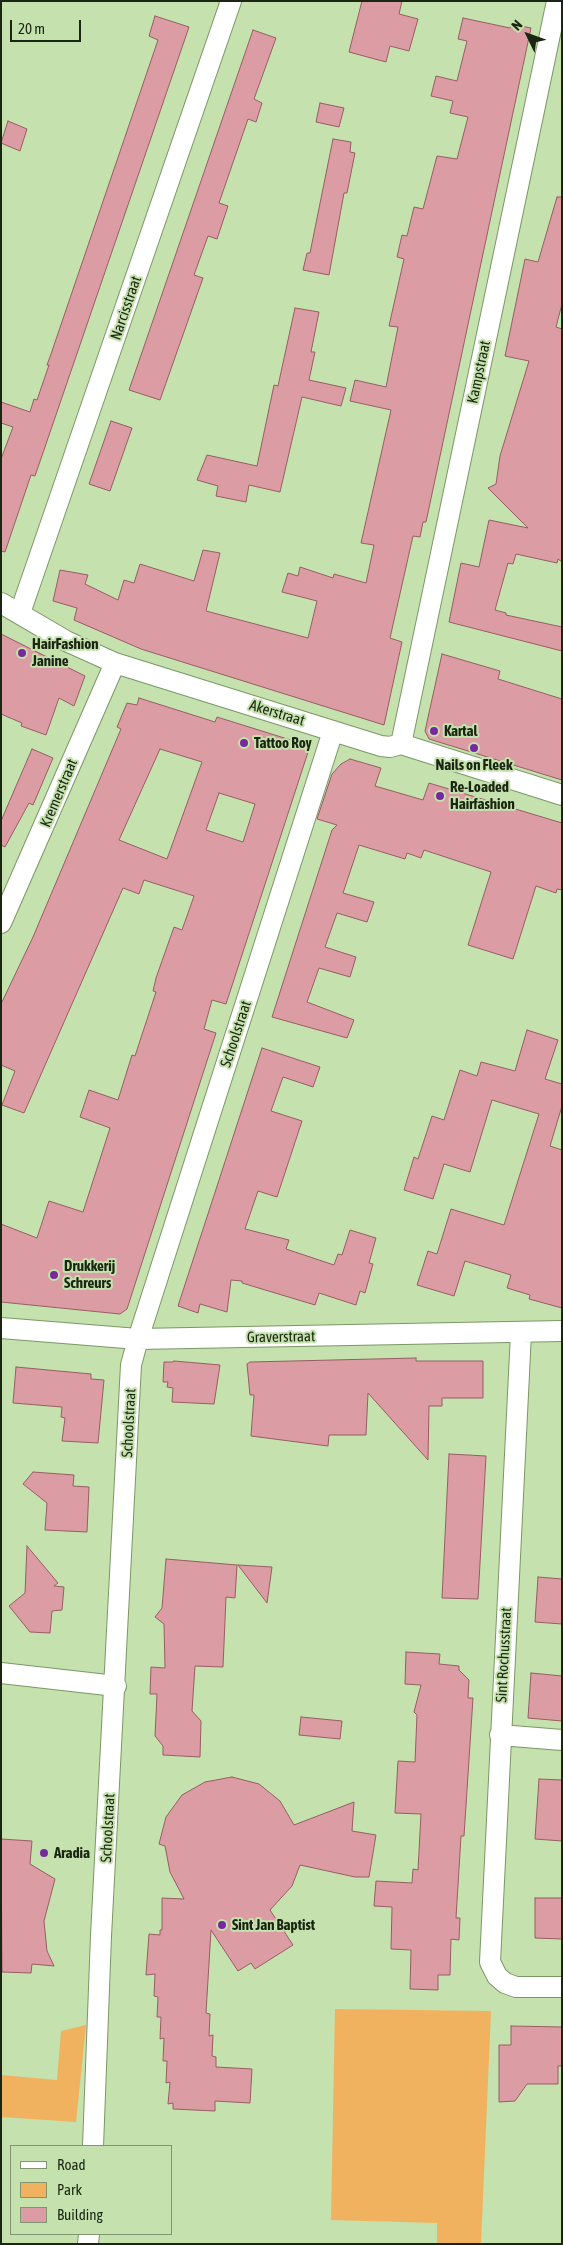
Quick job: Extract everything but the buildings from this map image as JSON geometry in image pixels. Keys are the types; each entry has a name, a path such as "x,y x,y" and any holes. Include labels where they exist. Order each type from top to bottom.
{"street":[{"name":"Narcisstraat","path":"20,613 231,1"},
{"name":"Kampstraat","path":"401,744 557,1"},
{"name":"Akerstraat","path":"1,603 66,641 116,663 381,746 401,744 562,795"},
{"name":"Kremerstraat","path":"1,923 116,663"},
{"name":"Schoolstraat","path":"93,2145 101,1936 132,1365 138,1339 333,731"},
{"name":"Graverstraat","path":"1,1328 138,1339 562,1331"},
{"name":"Sint Rochusstraat","path":"521,1333 490,1962 497,1976 505,1983 516,1987 562,1987"},
{"path":"1,1672 116,1686"},
{"path":"500,1735 562,1740"}],"green space":[{"path":"335,2009 491,2011 481,2244 437,2244 437,2223 331,2220"},
{"path":"86,2025 76,2122 1,2117 1,2075 57,2080 61,2031"}],"place":[{"name":"HairFashion Janine","path":"22,653"},
{"name":"Kartal","path":"434,731"},
{"name":"Tattoo Roy","path":"244,743"},
{"name":"Nails on Fleek","path":"474,748"},
{"name":"Re-Loaded Hairfashion","path":"440,796"},
{"name":"Drukkerij Schreurs","path":"54,1275"},
{"name":"Aradia","path":"44,1853"},
{"name":"Sint Jan Baptist","path":"222,1925"}]}
